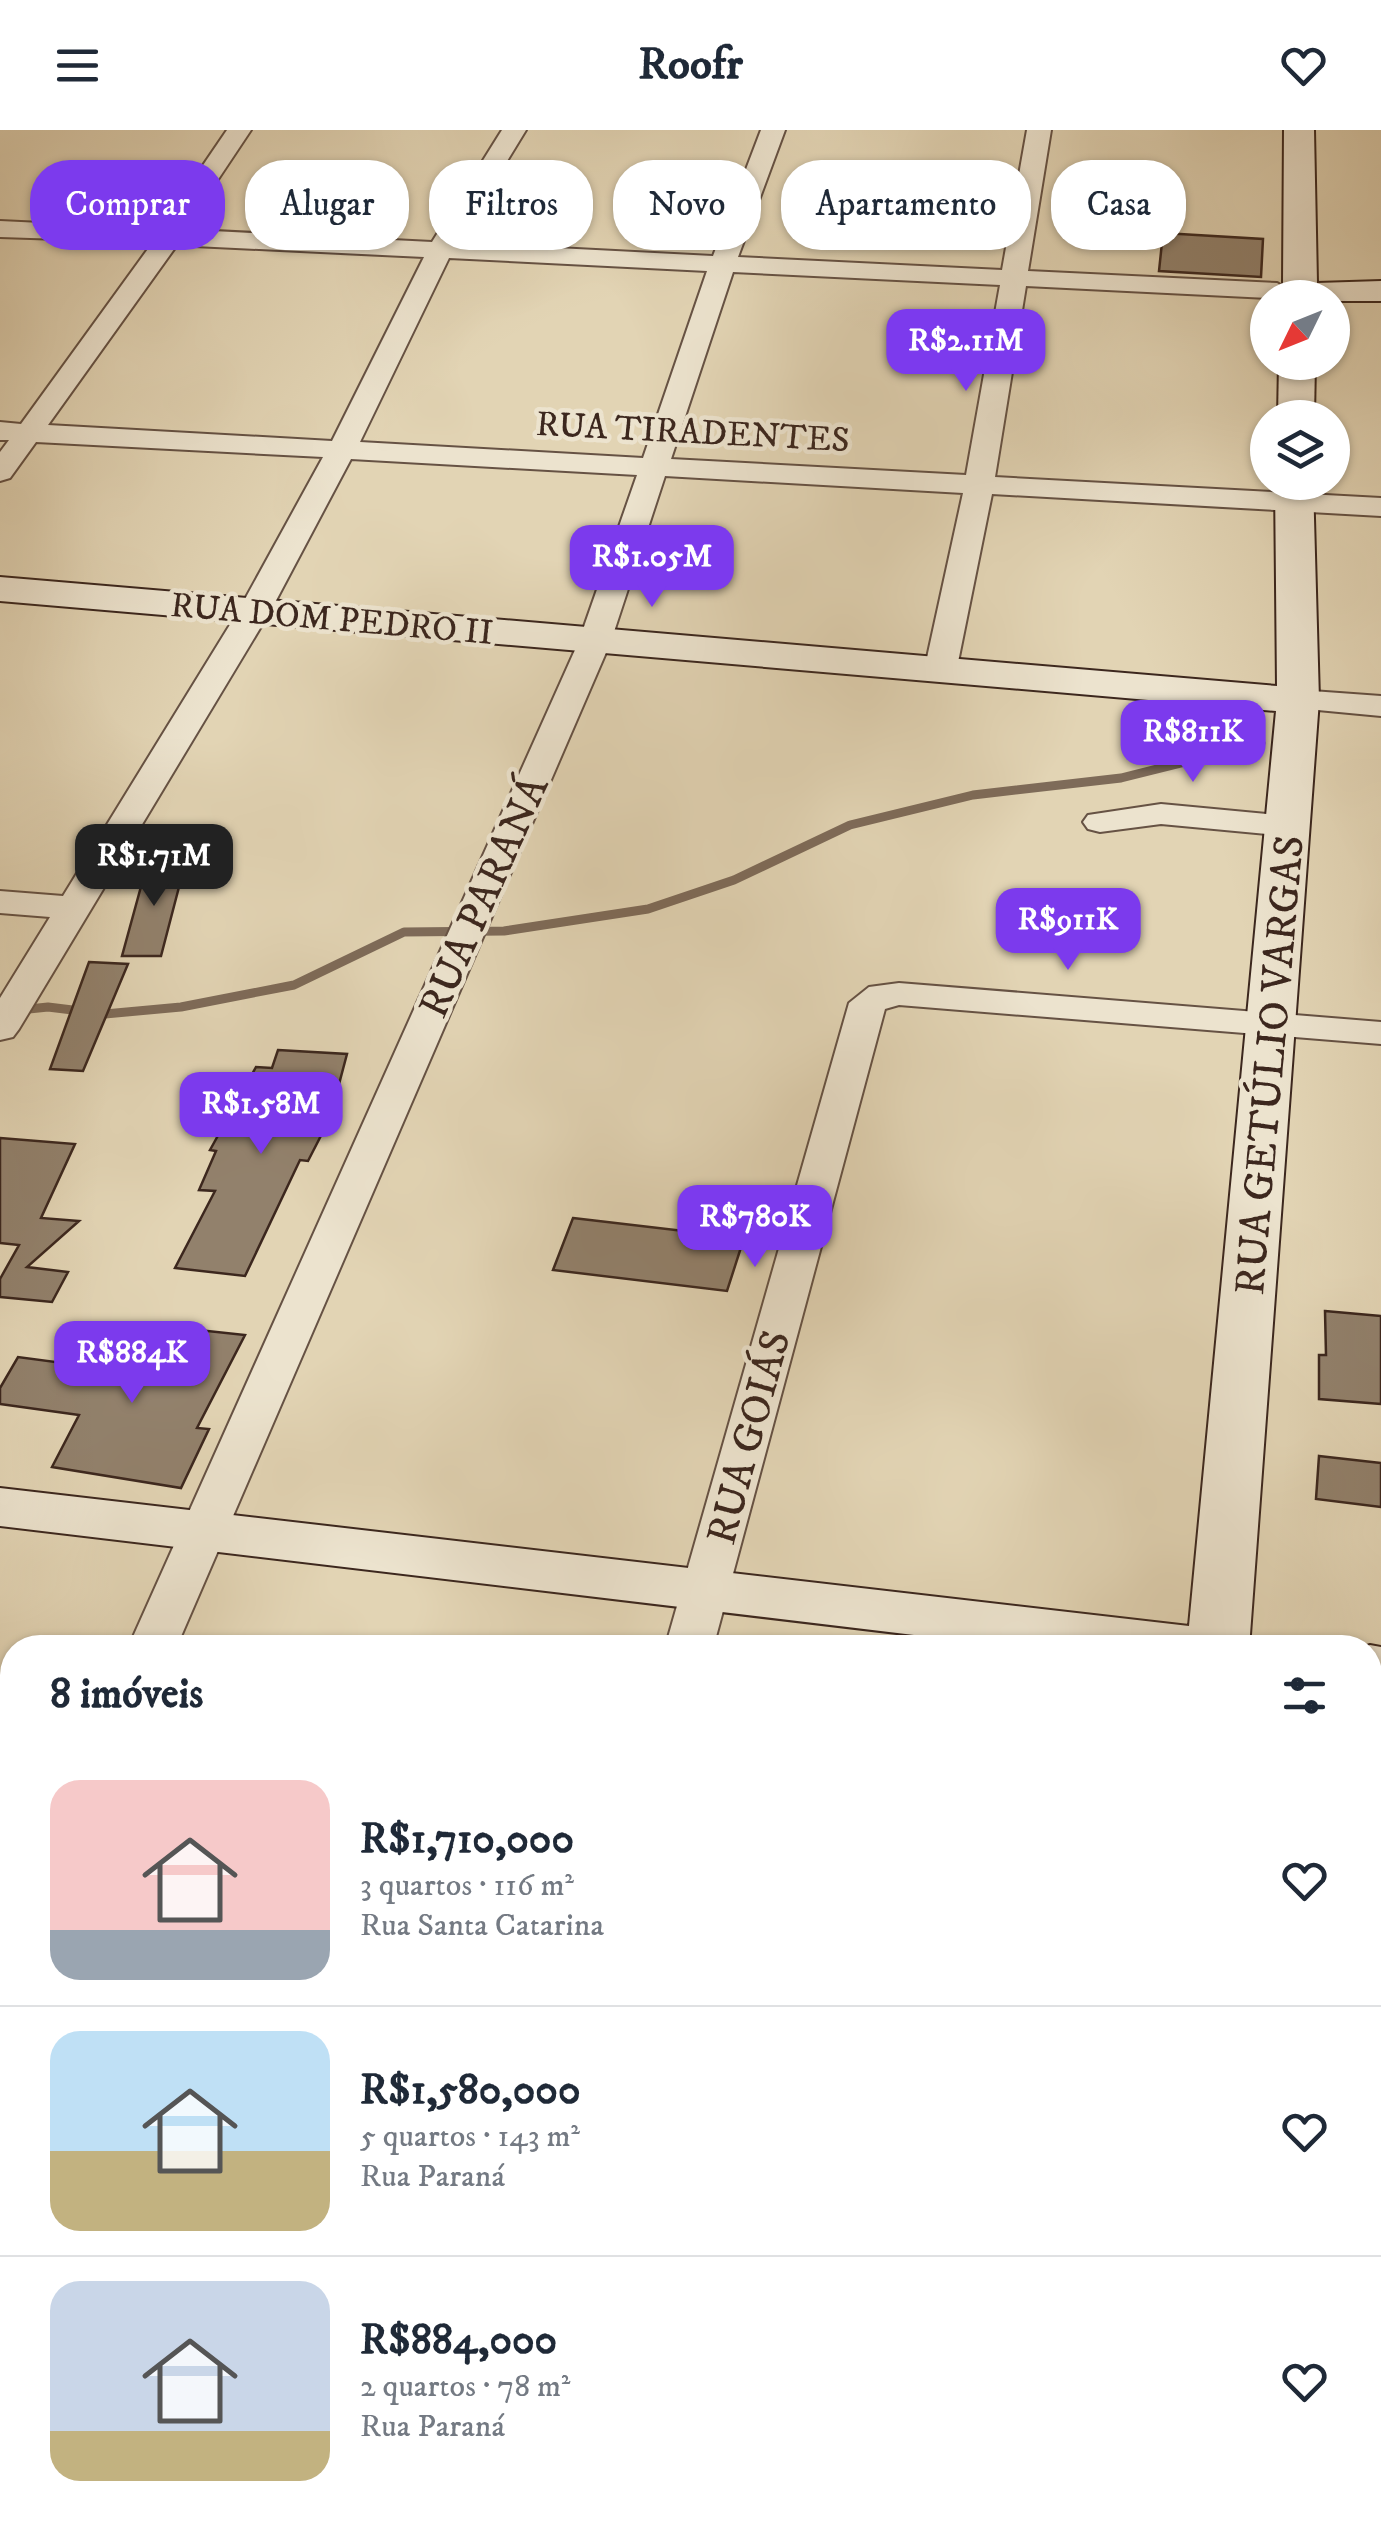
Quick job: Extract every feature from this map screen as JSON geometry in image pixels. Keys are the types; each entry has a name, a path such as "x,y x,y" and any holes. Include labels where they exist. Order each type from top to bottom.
{"street":[{"path":"219,160 239,130"},
{"path":"496,160 514,130"},
{"name":"RUA PARANÁ","path":"158,1635 595,641 722,264 773,130"},
{"path":"942,667 979,484 1039,130"},
{"path":"1299,130 1306,280"},
{"path":"0,230 30,231"},
{"path":"225,239 429,249"},
{"path":"0,472 159,250"},
{"path":"7,1017 255,610 341,451 440,250 1250,290"},
{"path":"1350,292 1381,291"},
{"path":"1350,298 1381,301"},
{"name":"RUA TIRADENTES","path":"0,431 979,484 1250,491"},
{"name":"RUA GETÚLIO VARGAS","path":"1219,1635 1298,700 1294,500"},
{"name":"RUA TIRADENTES","path":"1340,500 1381,507"},
{"name":"RUA DOM PEDRO II","path":"0,589 1381,706"},
{"path":"1100,822 1161,814 1288,826"},
{"path":"0,902 74,908"},
{"name":"RUA GOIÁS","path":"693,1635 864,1008 874,998 899,994 1273,1023"},
{"path":"1273,1023 1381,1033"},
{"path":"0,1506 1094,1635"}],"building":[{"path":"1186,234 1263,239 1261,277 1159,271 1161,250 1186,250"},
{"path":"148,861 185,864 161,956 122,956"},
{"path":"89,962 128,964 83,1071 50,1069"},
{"path":"278,1050 347,1054 330,1118 308,1161 300,1160 245,1276 175,1268 215,1191 199,1190 216,1151 210,1150 256,1067 272,1068"},
{"path":"0,1138 75,1144 41,1218 79,1221 27,1267 68,1272 52,1302 0,1297 0,1279 19,1245 0,1243"},
{"path":"573,1218 744,1238 727,1291 553,1270"},
{"path":"1325,1311 1381,1316 1381,1404 1319,1399 1319,1355 1326,1355"},
{"path":"161,1326 245,1335 197,1428 209,1429 181,1488 52,1467 79,1415 0,1404 0,1388 18,1357 138,1373"},
{"path":"1319,1456 1381,1463 1381,1507 1316,1499"}],"waterway":[{"path":"0,1012 48,1007 105,1014 181,1007 294,985 404,932 504,931 648,909 734,880 850,825 973,795 1121,778 1261,743"}]}
